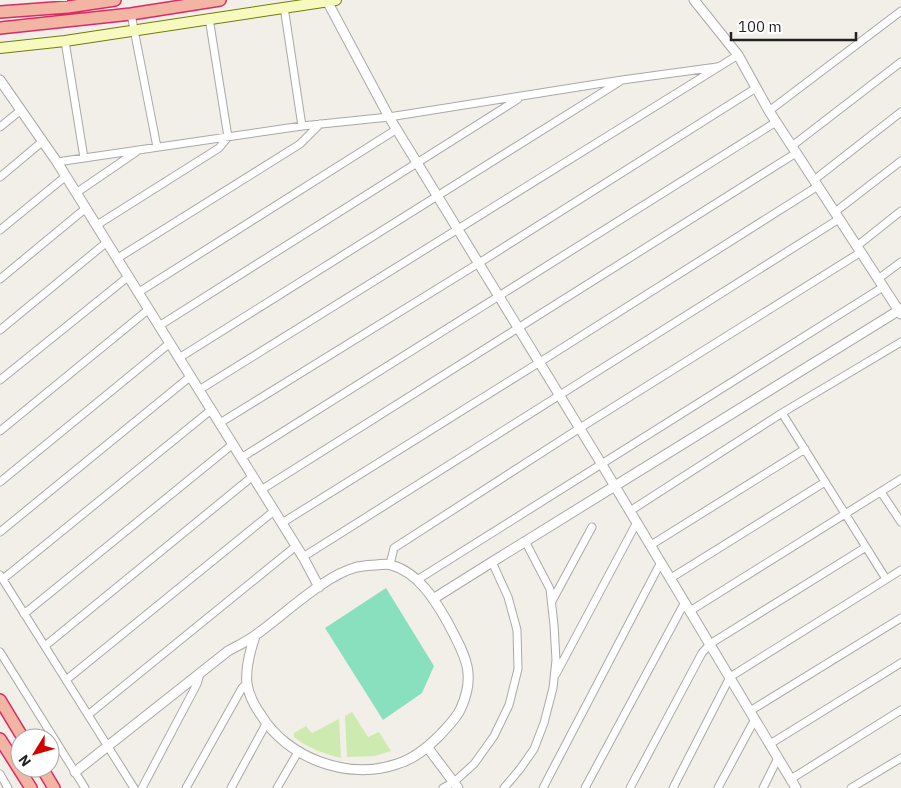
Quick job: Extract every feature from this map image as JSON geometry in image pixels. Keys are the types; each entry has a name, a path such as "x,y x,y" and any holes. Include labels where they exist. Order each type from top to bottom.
{"highway":[{"path":"0,12 68,7 115,0"},
{"path":"0,28 131,14 220,0"},
{"path":"0,700 17,728"},
{"path":"0,739 31,788"}],"main road":[{"path":"0,48 64,41 332,1"}],"street":[{"path":"433,599 900,311 769,111 738,55 694,0"},
{"path":"332,1 390,117 417,163 602,463 796,788"},
{"path":"284,8 302,126"},
{"path":"769,111 901,11"},
{"path":"131,14 157,147"},
{"path":"96,225 219,148 228,137 209,18"},
{"path":"64,41 84,158"},
{"path":"199,390 738,55"},
{"path":"261,490 519,328 794,150 901,62"},
{"path":"57,162 302,126 390,117 622,80 717,67"},
{"path":"0,80 57,162 118,258 303,557 319,586"},
{"path":"179,358 622,80"},
{"path":"220,423 479,263 756,88"},
{"path":"159,326 522,96"},
{"path":"0,127 21,110"},
{"path":"282,523 540,362 816,183 901,112"},
{"path":"241,458 776,122"},
{"path":"118,258 300,144 320,124"},
{"path":"139,292 397,129"},
{"path":"0,177 43,141"},
{"path":"76,193 138,150"},
{"path":"303,557 560,395 837,216 901,161"},
{"path":"0,230 66,176"},
{"path":"0,279 86,208"},
{"path":"390,564 394,548 859,249 901,211"},
{"path":"0,330 107,242"},
{"path":"417,580 881,283 901,262"},
{"path":"0,380 128,276"},
{"path":"0,431 149,309"},
{"path":"630,511 782,413 901,342"},
{"path":"0,482 170,343"},
{"path":"0,532 191,376"},
{"path":"134,788 1,577 211,410"},
{"path":"782,413 886,579"},
{"path":"24,614 233,444"},
{"path":"651,545 805,449"},
{"path":"45,646 253,476"},
{"path":"690,611 901,479"},
{"path":"671,578 826,482"},
{"path":"881,492 901,522"},
{"path":"66,680 274,511"},
{"path":"554,678 637,522"},
{"path":"551,601 592,527"},
{"path":"504,788 520,770 534,748 544,723 553,688 556,660 550,589 525,541"},
{"path":"88,714 296,546"},
{"path":"630,788 702,653 710,644 866,548"},
{"path":"443,788 456,785 474,764 494,736 510,706 518,668 517,630 508,597 492,562"},
{"path":"543,788 661,562"},
{"path":"75,772 228,651 255,636 319,586 342,573 358,567 390,564 407,572 417,580 433,599 461,649 468,667 468,687 460,710 428,748 414,757 377,769 356,770 316,761 298,752 280,739 266,724 252,702 247,683 248,659 255,636"},
{"path":"673,788 730,677 901,570"},
{"path":"585,788 685,602"},
{"path":"718,788 753,715 901,618"},
{"path":"0,652 85,788"},
{"path":"770,744 901,663"},
{"path":"142,788 197,684 200,674"},
{"path":"186,788 242,688 247,683"},
{"path":"791,779 901,710"},
{"path":"231,788 266,724"},
{"path":"428,748 456,785"},
{"path":"277,788 298,752"},
{"path":"763,788 778,758"},
{"path":"852,788 901,758"},
{"path":"0,774 8,788"}],"green space":[{"path":"386,588 434,666 422,693 383,720 325,628"},
{"path":"352,712 368,737 379,732 391,751 375,756 347,757 345,716"},
{"path":"339,719 341,758 316,750 294,737 294,733 306,726 312,733"}]}
